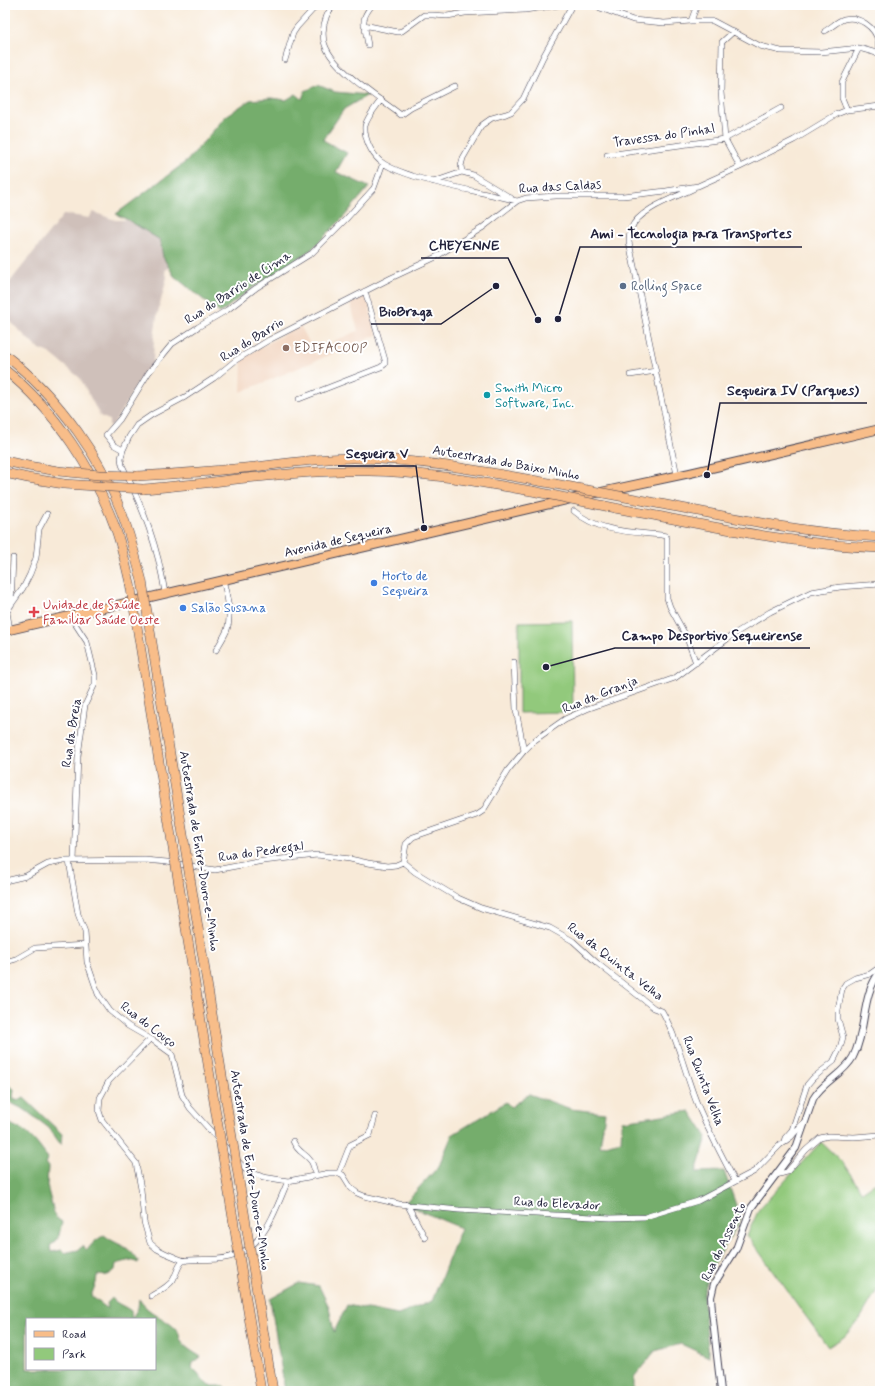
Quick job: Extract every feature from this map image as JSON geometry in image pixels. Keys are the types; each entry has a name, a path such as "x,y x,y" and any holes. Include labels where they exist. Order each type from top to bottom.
{"highway":[{"name":"Autoestrada de Entre-Douro-e-Minho","path":"5,354 19,365 48,395 74,427 98,463 126,524 142,581 273,1391"},
{"name":"Autoestrada de Entre-Douro-e-Minho","path":"5,370 38,401 63,432 84,462 102,497 116,531 130,583 261,1391"},
{"name":"Autoestrada do Baixo Minho","path":"5,461 58,471 99,475 137,476 191,474 289,462 353,458 405,460 455,466 792,528 847,535 880,536"},
{"name":"Autoestrada do Baixo Minho","path":"5,473 64,484 143,489 303,473 369,470 412,472 452,477 532,491 615,508 790,540 848,547 880,548"}],"main road":[{"name":"Avenida de Sequeira","path":"7,630 880,428"}],"street":[{"path":"285,60 293,33 316,5"},
{"path":"334,5 326,18 323,32 324,45 334,61 353,79 401,115 411,108 455,86"},
{"path":"368,45 364,20 372,5"},
{"path":"366,26 398,32 402,31 424,15 447,16 465,13 525,10 559,5"},
{"path":"462,172 463,158 482,125 492,118 511,112 523,98 543,57 572,5"},
{"path":"597,5 600,8 633,20 664,23 713,21 760,46 781,51 821,52 859,48 879,54 878,40 872,28 857,19 843,19 825,31"},
{"path":"691,21 697,5"},
{"path":"733,32 722,42 721,92 725,139 740,167"},
{"path":"847,110 842,98 842,82 859,48"},
{"path":"381,100 367,121 365,127 367,139 372,151 383,163"},
{"name":"Rua das Caldas","path":"677,475 629,242 631,229 638,218 650,209 705,184 794,140 847,110 880,106"},
{"path":"725,139 781,108"},
{"name":"Travessa do Pinhal","path":"606,155 725,139"},
{"name":"Rua das Caldas","path":"383,163 396,171 432,182 517,201 530,198 579,195 623,196 672,191 705,184"},
{"name":"Rua do Barrio de Cima","path":"123,450 114,445 106,435 120,419 149,372 172,344 227,310 256,288 312,253 374,188 383,163"},
{"path":"432,182 462,172 473,175 517,201"},
{"path":"666,191 670,195 670,200"},
{"path":"672,191 676,192 676,197"},
{"name":"Rua do Barrio","path":"123,450 137,425 214,378 236,360 269,340 434,258 482,228 517,201"},
{"path":"299,398 382,367 385,364 365,291"},
{"path":"630,375 656,371"},
{"path":"123,450 121,458 122,465 142,506 160,566 165,593"},
{"path":"574,511 592,522 610,529 666,536 667,598 670,608 686,636 696,663"},
{"path":"7,630 7,612 23,588 30,574 36,558 39,529 47,514"},
{"path":"11,605 13,558"},
{"path":"5,572 12,572"},
{"path":"216,650 228,624 228,600 223,580"},
{"name":"Rua da Granja","path":"403,862 406,844 413,837 478,815 483,810 508,770 524,751 535,740 565,719 587,709 675,678 734,634 770,612 811,592 840,587 880,584"},
{"name":"Rua da Breia","path":"70,616 87,642 95,675 95,684 85,705 78,756 71,861"},
{"path":"514,662 516,710 524,751"},
{"name":"Rua do Pedregal","path":"5,880 26,876 48,864 71,861 144,860 168,862 215,870 263,861 317,855 387,866 396,865 403,862"},
{"name":"Rua do Couço","path":"71,861 78,914 85,932 87,962 98,994 110,1011 128,1026 172,1054 182,1095 185,1100 246,1170 264,1177 288,1181"},
{"name":"Rua da Quinta Velha","path":"403,862 415,872 458,898 481,908 550,928 568,938 654,1008 662,1011"},
{"path":"5,962 16,959 36,948 86,944"},
{"path":"784,1142 785,1138 792,1130 807,1085 813,1078 833,1062 840,1048 843,1037 838,1019 838,1010 842,989 846,983 855,978 870,974 880,967"},
{"name":"Rua do Assento","path":"721,1391 711,1297 714,1284 736,1249 751,1208 796,1148 813,1099 817,1092 848,1065 853,1057 857,1047 870,989 875,978 880,972"},
{"name":"Rua Quinta Velha","path":"662,1011 673,1033 698,1105 735,1180"},
{"path":"150,1039 109,1080 100,1098 99,1111 102,1120 136,1163 141,1189 144,1222 150,1243 157,1249 176,1258 197,1261 232,1257 247,1250 262,1236 288,1181 339,1173 350,1145 370,1135 375,1116"},
{"name":"Rua do Elevador","path":"339,1173 343,1175 350,1188 357,1193 364,1196 407,1204 459,1210 603,1218 645,1217 698,1201 735,1180 755,1171 791,1137 806,1120"},
{"path":"776,1175 787,1172 806,1150 820,1138 829,1136 854,1137 880,1135"},
{"path":"293,1141 299,1151 310,1159 316,1176"},
{"path":"407,1204 425,1238"},
{"path":"151,1296 171,1282 182,1262 185,1260"}],"shaded area":[{"path":"93,212 115,220 128,220 160,240 163,257 169,266 165,271 167,277 157,316 153,363 138,382 112,426 109,425 109,420 100,416 80,378 51,354 36,347 5,316 5,288 64,214 89,218"},
{"name":"EDIFACOOP","path":"366,295 377,335 241,392 242,358 300,325 316,355 335,342 334,341 358,331 350,301"}],"green space":[{"path":"318,85 335,92 368,95 344,109 323,140 347,153 336,172 369,187 343,218 312,249 252,288 220,313 174,276 163,257 160,240 116,214 187,161 226,116 250,100 271,98 286,100 296,94 302,99 305,91"},
{"path":"572,621 573,712 519,713 519,622"},
{"path":"5,1083 14,1089 13,1098 19,1100 24,1098 62,1134 61,1145 49,1128 25,1110 13,1104 5,1096"},
{"path":"529,1094 571,1109 605,1113 600,1146 621,1141 622,1121 690,1111 707,1137 696,1172 724,1171 741,1219 711,1270 703,1295 709,1357 681,1344 655,1351 634,1377 634,1391 285,1391 270,1299 299,1283 319,1286 329,1307 334,1332 347,1305 398,1315 432,1301 461,1228 404,1204 439,1166 452,1135 506,1102 511,1107"},
{"path":"5,1119 28,1134 48,1158 45,1163 48,1167 47,1186 55,1217 62,1222 58,1239 50,1246 51,1252 62,1250 64,1253 78,1250 83,1246 87,1250 94,1242 104,1235 130,1251 138,1263 131,1260 116,1264 115,1270 109,1274 97,1275 96,1283 91,1296 108,1309 107,1303 112,1298 131,1311 132,1318 138,1308 139,1299 152,1312 173,1326 178,1331 182,1343 201,1357 193,1363 192,1368 209,1386 224,1386 226,1391 5,1391"},
{"path":"821,1142 843,1163 862,1192 880,1180 880,1285 860,1319 844,1337 828,1347 747,1235 759,1209"}],"place":[{"name":"BioBraga","path":"496,286"},
{"name":"Rolling Space","path":"623,286"},
{"name":"Ami - Tecnologia para Transportes","path":"558,319"},
{"name":"CHEYENNE","path":"538,320"},
{"name":"EDIFACOOP","path":"286,348"},
{"name":"Smith Micro Software, Inc.","path":"487,395"},
{"name":"Sequeira IV (Parques)","path":"707,475"},
{"name":"Sequeira V","path":"424,528"},
{"name":"Horto de Sequeira","path":"374,583"},
{"name":"Salão Susana","path":"183,608"},
{"name":"Unidade de Saúde Familiar Saúde Oeste","path":"34,612"},
{"name":"Campo Desportivo Sequeirense","path":"546,667"}]}
